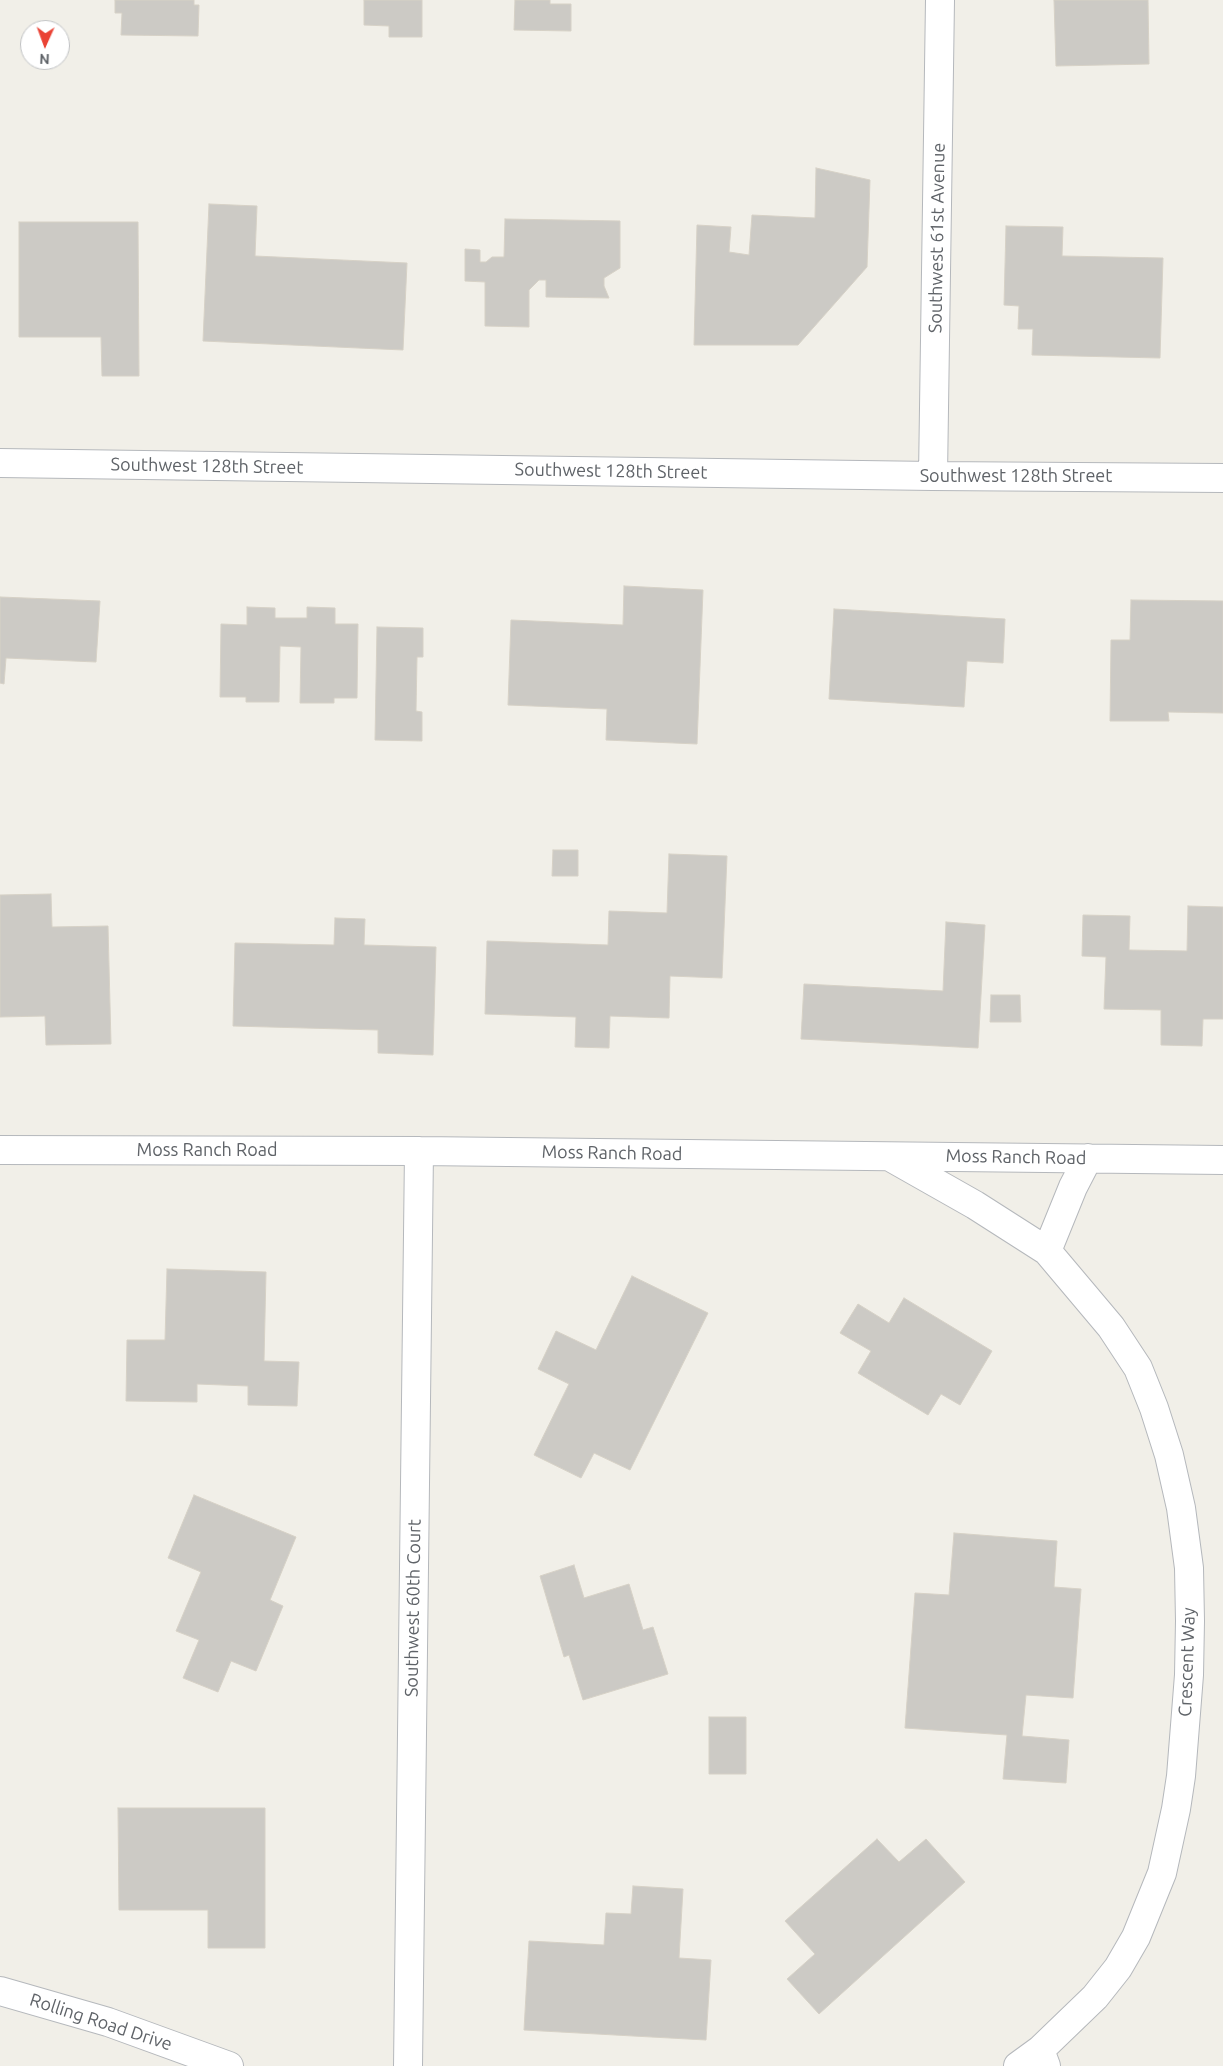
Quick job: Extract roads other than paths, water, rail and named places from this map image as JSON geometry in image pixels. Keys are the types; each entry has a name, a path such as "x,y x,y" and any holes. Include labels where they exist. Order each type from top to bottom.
{"street":[{"name":"Southwest 61st Avenue","path":"933,476 940,0"},
{"name":"Southwest 128th Street","path":"0,463 933,476 1223,478"},
{"name":"Moss Ranch Road","path":"0,1150 418,1151 1223,1160"},
{"name":"Southwest 60th Court","path":"408,2066 418,1151"},
{"name":"Crescent Way","path":"888,1155 975,1205 1047,1251 1111,1327 1138,1368 1154,1408 1170,1455 1181,1508 1189,1568 1189,1675 1181,1776 1162,1873 1136,1938 1118,1968 1095,1998 1043,2058 1018,2066"},
{"path":"1047,1251 1072,1187 1088,1158"},
{"name":"Rolling Road Drive","path":"0,1991 108,2022 229,2066"}]}
